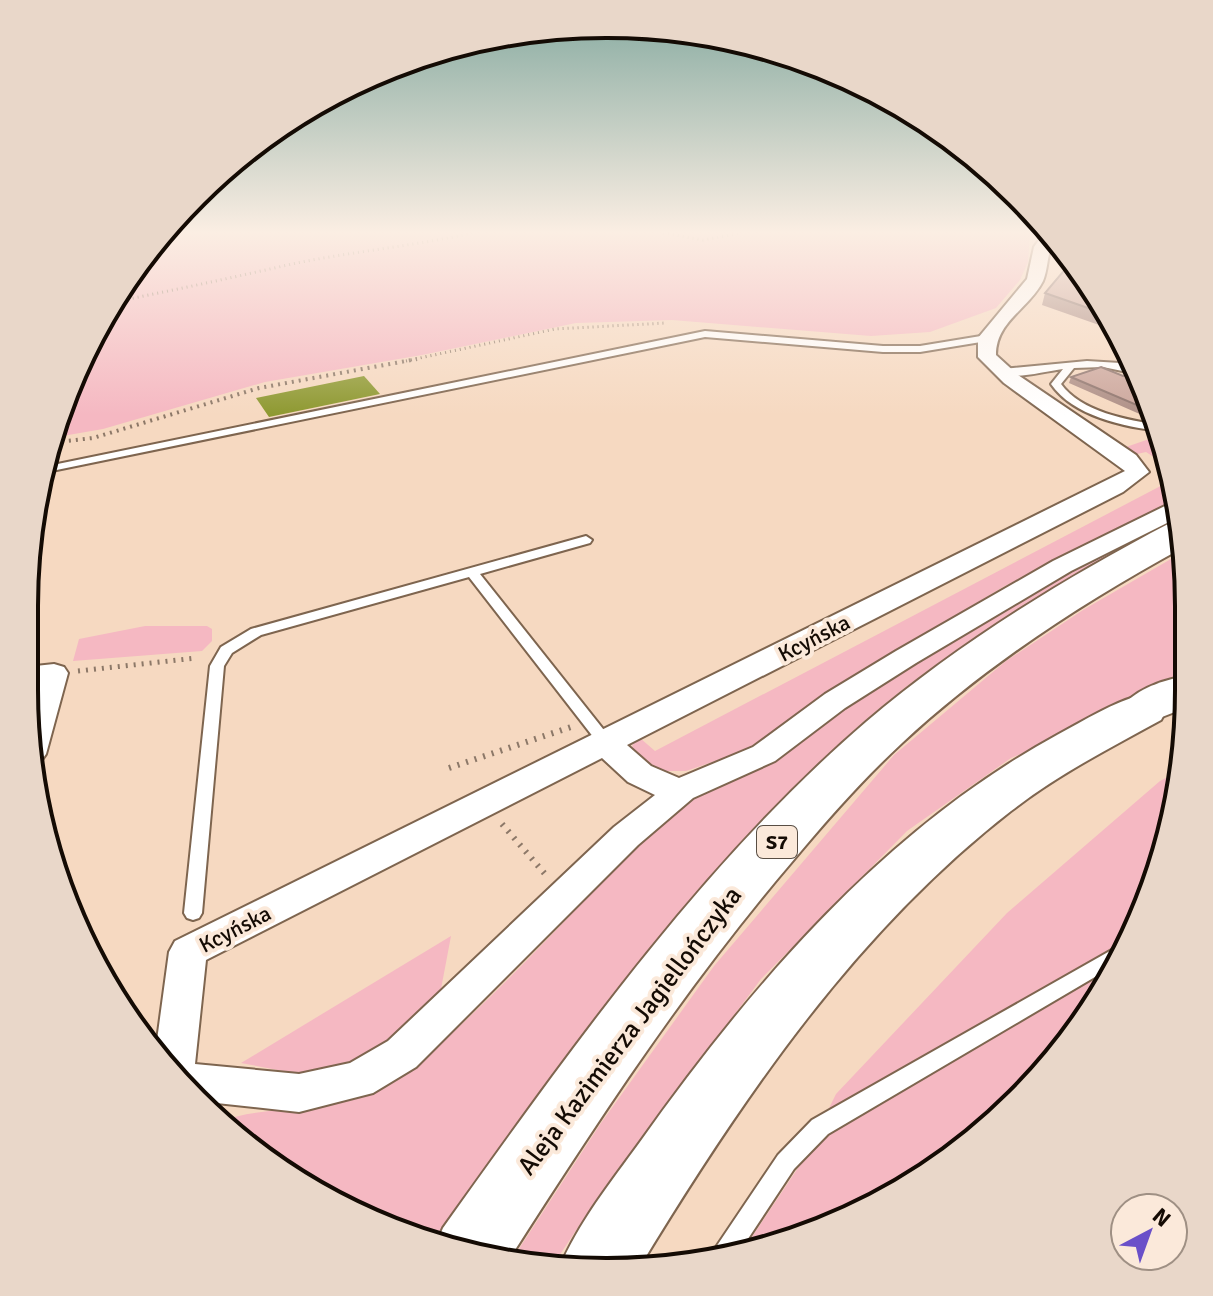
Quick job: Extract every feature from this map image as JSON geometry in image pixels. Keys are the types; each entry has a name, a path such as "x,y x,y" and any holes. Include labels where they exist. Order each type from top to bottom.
{"highway":[{"name":"Aleja Kazimierza Jagiellończyka","path":"477,1243 555,1127 674,965 748,873 862,753 911,709 1021,627 1171,539"},
{"path":"604,1258 694,1123 768,1024 838,939 881,894 994,798 1043,765 1162,700"}],"street":[{"path":"987,338 1024,293"},
{"name":"Kcyńska","path":"175,1059 188,952 1115,487 1138,472 1128,460 1003,372 987,357 987,338"},
{"path":"197,1083 299,1093 358,1080 402,1054 626,836 682,790 764,754 835,701 906,657 1062,566 1167,514"},
{"path":"606,743 652,784 682,790"}],"lane":[{"path":"55,468 705,334 883,349 920,349 987,338"},
{"path":"1003,372 1032,373 1088,361 1121,366"},
{"path":"1070,367 1056,384 1064,395 1118,420 1145,425"},
{"path":"193,913 217,666 221,655 239,640 256,632 586,540"},
{"path":"472,572 606,743"},
{"path":"731,1244 786,1162 820,1127 1105,962"}],"path":[{"path":"129,299 158,293"},
{"path":"39,675 196,658"},
{"path":"484,804 553,882"}],"shaded area":[{"path":"132,293 1008,293 996,308 930,332 871,336 672,320 576,323 422,355 265,382 103,429 64,436 97,355"},
{"path":"364,376 380,394 269,417 256,398"},
{"path":"1150,439 1156,458 1146,452 1137,454 1126,447"},
{"path":"1162,485 1165,505 1003,587 810,704 751,749 686,771 666,771 648,766 631,754 633,743 640,738 655,751"},
{"path":"1168,522 1169,527 1048,593 961,647 920,676 842,741 784,798 676,919 576,1046 440,1233 389,1215 322,1182 260,1141 232,1117 338,1103 378,1091 401,1078 488,999 658,822 710,787 757,769 851,703 1031,594"},
{"path":"1173,558 1175,681 1110,716 1011,758 907,831 761,979 591,1208 559,1256 518,1251 601,1123 714,966 894,755 1006,661 1083,610"},
{"path":"145,626 207,626 212,629 212,641 202,651 73,661 79,639"},
{"path":"1168,777 1156,837 1132,907 1099,974 1058,1036 1034,1064 953,1141 891,1182 824,1215 750,1240 804,1159 836,1094 1007,913"},
{"path":"451,936 438,1005 379,1057 309,1076 241,1063"}],"building":[{"path":"1046,293 1081,293 1091,309"},
{"path":"1101,367 1125,375 1138,406 1071,377"}]}
